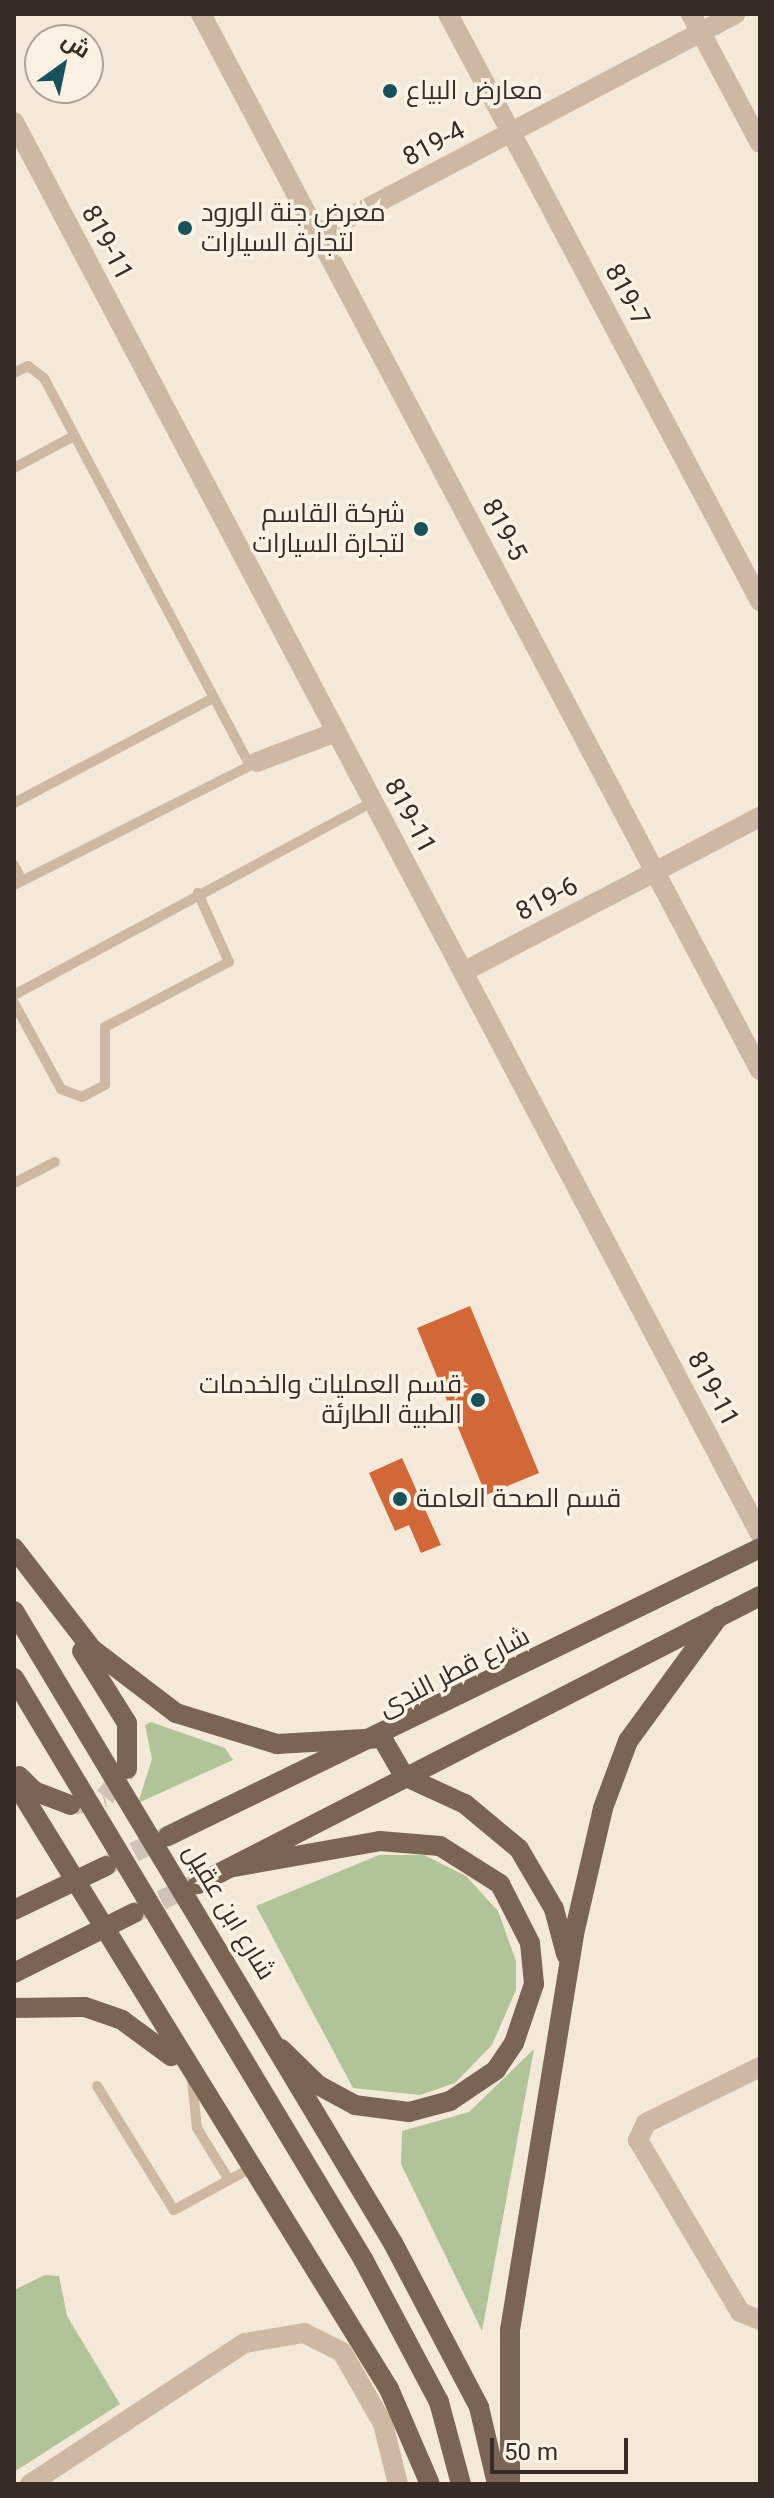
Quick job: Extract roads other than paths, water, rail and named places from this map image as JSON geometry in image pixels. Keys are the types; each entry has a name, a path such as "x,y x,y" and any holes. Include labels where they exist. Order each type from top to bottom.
{"main road":[{"path":"14,1548 121,1708 132,1749 127,1769"},
{"name":"شارع قطر الندى","path":"168,1836 382,1738 760,1548"},
{"path":"41,1591 131,1685 176,1713 277,1744 382,1738 404,1776 465,1804 519,1849 554,1909 570,1977"},
{"path":"198,1884 760,1596"},
{"name":"شارع ابن عقيل","path":"14,1611 281,2049 393,2243 479,2407 497,2484"},
{"path":"510,2484 510,2330 570,1977 603,1808 628,1741 719,1616"},
{"path":"14,1678 363,2259 439,2402 461,2484"},
{"path":"14,1770 34,1791 70,1805"},
{"path":"14,1781 191,2076 389,2389 430,2484"},
{"path":"234,1867 410,1840 471,1860 500,1884 530,1943 534,1984 514,2043 468,2093 409,2112 355,2105 318,2085 281,2049"},
{"path":"14,1910 106,1866"},
{"path":"14,1973 134,1913"},
{"path":"14,2008 85,2007 122,2020 191,2076"}],"street":[{"name":"819-5","path":"201,14 760,1070"},
{"name":"819-7","path":"448,14 760,601"},
{"path":"691,14 760,143"},
{"name":"819-4","path":"318,234 736,14"},
{"name":"819-11","path":"14,122 760,1534"},
{"path":"253,764 336,732"},
{"name":"819-6","path":"463,972 760,817"},
{"path":"760,2067 646,2123 638,2140 740,2312 760,2320"},
{"path":"30,2484 245,2343 304,2333 342,2352 383,2424 398,2484"}],"lane":[{"path":"14,373 36,369 213,698 253,764 18,883 14,865"},
{"path":"14,468 74,436"},
{"path":"14,803 213,698"},
{"path":"14,995 198,893 373,802"},
{"path":"14,1003 61,1089 82,1097 105,1085 105,1027 229,962 198,893"},
{"path":"14,1183 55,1162"},
{"path":"191,2076 197,2128 229,2180"},
{"path":"97,2086 171,2208 251,2168"}],"tunnel":[{"path":"74,1805 105,1797 127,1770"},
{"path":"107,1865 168,1836"},
{"path":"134,1913 196,1884"}],"place":[{"name":"معارض البياع","path":"390,91"},
{"name":"معرض جنة الورود لتجارة السيارات","path":"185,228"},
{"name":"شركة القاسم لتجارة السيارات","path":"421,529"},
{"name":"قسم العمليات والخدمات الطبية الطارئة","path":"478,1400"},
{"name":"قسم الصحة العامة","path":"400,1499"}]}
